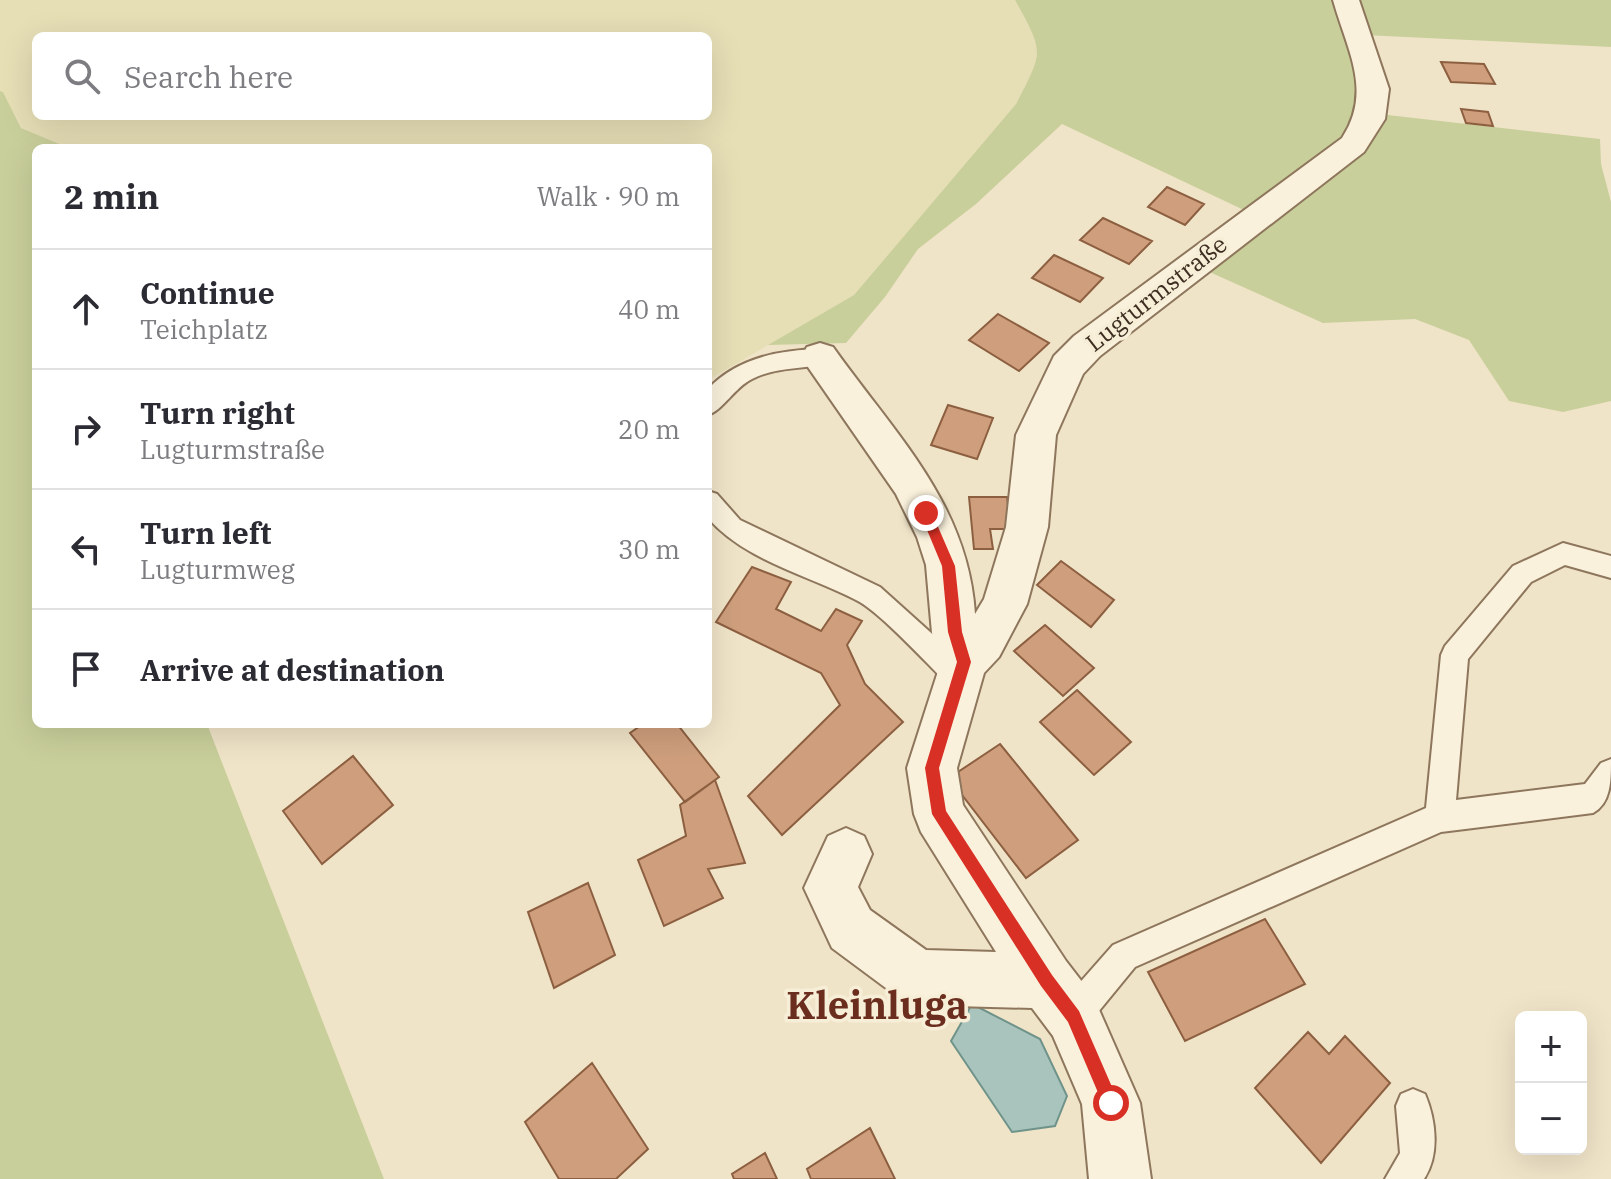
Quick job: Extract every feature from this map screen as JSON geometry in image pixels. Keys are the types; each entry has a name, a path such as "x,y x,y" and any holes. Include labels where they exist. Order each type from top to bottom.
{"street":[{"name":"Lugturmstraße","path":"1060,998 939,814 932,768 962,669 983,643 1005,604 1027,527 1036,435 1067,366 1087,346 1224,240 1341,156 1370,119 1374,89 1346,0"},
{"path":"820,357 854,409 913,485 926,513 948,566 962,669"},
{"path":"846,854 830,888 851,929 918,977 1060,998 1111,1103 1120,1179"}],"lane":[{"path":"712,399 717,390 758,367 779,360 820,357"},
{"path":"712,506 731,527 779,553 871,595 962,669"},
{"path":"1440,817 1455,655 1522,574 1563,554 1611,567"},
{"path":"1060,998 1124,956 1440,817 1593,798 1611,773"},
{"path":"1403,1179 1418,1157 1413,1106"}],"shaded area":[{"path":"0,0 1015,0 1038,43 1035,67 1016,104 854,295 712,378 712,144 59,144 21,128 0,91"}],"green space":[{"path":"1015,0 1340,0 1367,88 1345,143 1248,212 1062,124 976,204 918,249 885,297 846,343 768,345 854,295 1016,104 1032,72 1037,52 1031,31"},
{"path":"1354,0 1611,0 1611,47 1364,35"},
{"path":"0,91 21,128 59,144 32,144 32,728 209,728 384,1179 0,1179"},
{"path":"1379,114 1600,139 1601,164 1611,202 1611,401 1563,412 1509,401 1469,340 1415,319 1323,323 1205,270 1350,163"}],"water":[{"path":"972,1004 1040,1039 1067,1096 1055,1126 1012,1132 951,1041"}],"building":[{"path":"1441,62 1484,64 1495,84 1451,82"},
{"path":"1461,109 1488,112 1493,126 1466,123"},
{"path":"1167,187 1204,204 1185,225 1148,207"},
{"path":"1103,218 1152,241 1129,264 1080,240"},
{"path":"1054,255 1103,278 1080,302 1032,278"},
{"path":"998,314 1049,343 1019,371 969,340"},
{"path":"948,405 993,418 977,459 931,445"},
{"path":"969,497 1007,497 1011,529 990,529 993,549 974,549"},
{"path":"1061,561 1114,600 1091,627 1037,585"},
{"path":"752,567 791,582 776,609 821,631 836,609 862,621 847,645 865,684 903,722 782,835 748,796 840,705 821,673 716,622"},
{"path":"1045,625 1094,668 1063,696 1014,651"},
{"path":"1077,690 1131,742 1094,775 1040,722"},
{"path":"637,728 680,728 719,777 685,802 630,733"},
{"path":"1000,744 1078,840 1026,878 949,778"},
{"path":"353,756 393,805 322,864 283,811"},
{"path":"715,780 745,863 708,869 723,898 664,926 638,860 686,836 680,805"},
{"path":"588,883 615,955 554,988 528,912"},
{"path":"1265,919 1305,984 1185,1041 1148,972"},
{"path":"1308,1032 1329,1054 1345,1036 1390,1083 1321,1163 1255,1088"},
{"path":"592,1063 648,1149 616,1179 559,1179 525,1122"},
{"path":"870,1128 895,1179 811,1179 807,1169"},
{"path":"765,1153 777,1179 734,1179 732,1174"}],"district":[{"name":"Kleinluga","path":"877,1004"}],"route":[{"path":"926,513 948,566 955,632 964,662 932,768 939,814 1046,981 1073,1016 1111,1103"}]}
